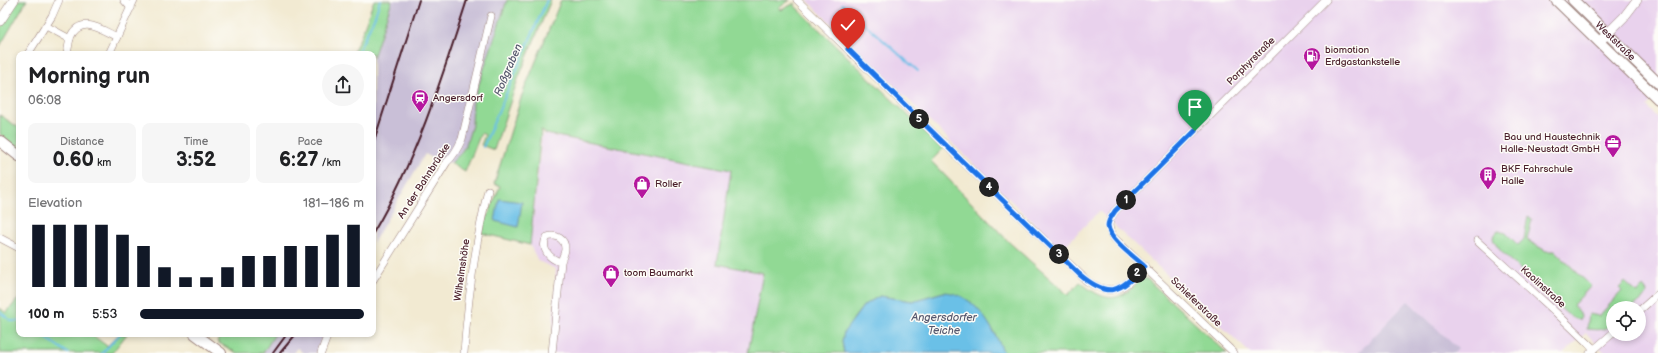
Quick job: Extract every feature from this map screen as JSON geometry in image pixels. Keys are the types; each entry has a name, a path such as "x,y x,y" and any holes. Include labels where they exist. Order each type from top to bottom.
{"main road":[{"name":"Weststraße","path":"1556,0 1658,99"},
{"name":"Weststraße","path":"1573,0 1658,83"},
{"path":"0,141 16,154"},
{"path":"199,337 220,353"}],"street":[{"path":"0,21 14,0"},
{"path":"30,51 46,26 59,0"},
{"path":"124,0 131,8"},
{"path":"110,51 134,0"},
{"path":"797,0 1087,281 1096,287 1106,290 1115,289 1127,283 1144,266"},
{"name":"Porphyrstraße","path":"1108,224 1115,211 1326,0"},
{"path":"1599,42 1624,17 1636,0"},
{"name":"An der Bahnbrücke","path":"376,275 447,162 453,157 458,149 462,139 491,16"},
{"path":"68,51 70,39 82,26 93,25 117,37"},
{"path":"46,26 70,39"},
{"name":"Wilhelmshöhe","path":"464,353 467,310 473,263 488,190"},
{"name":"Schieferstraße","path":"1108,224 1109,231 1113,237 1234,353"},
{"path":"0,238 16,246"},
{"name":"Kaolinstraße","path":"1476,241 1550,307 1592,351 1606,339"},
{"path":"552,353 561,262"},
{"path":"1646,304 1658,294"},
{"path":"321,353 327,337"}],"shaded area":[{"path":"392,0 507,0 473,102 472,125 466,145 452,162 443,163 425,154 376,238 376,51"},
{"path":"807,0 1658,0 1658,94 1647,106 1658,118 1658,353 1605,353 1586,333 1563,353 1250,353 1099,211 1061,250"},
{"path":"542,134 732,170 717,264 763,273 748,353 552,353 556,269 538,261 530,245"},
{"path":"1408,301 1458,349 1454,353 1358,353"},
{"path":"273,337 323,337 316,353 303,353 297,348 293,353 263,353"}],"green space":[{"path":"18,0 27,0 0,46 0,28"},
{"path":"374,0 392,0 375,51 354,51"},
{"path":"507,0 551,0 518,79 494,150 481,145 485,135 481,133 465,172 452,164 452,162 466,145 472,125 473,102"},
{"path":"561,0 790,0 779,8 781,10 795,3 795,6 943,149 931,161 1010,243 1068,295 1080,282 1100,295 1107,297 1120,296 1141,280 1147,279 1227,353 1004,353 993,330 973,304 944,292 912,301 880,296 864,305 854,318 842,341 844,353 748,353 763,273 717,264 731,170 546,134 541,130 530,245 481,233 500,186 494,184 522,95"},
{"path":"0,115 16,126 16,147 0,134"},
{"path":"1528,216 1532,219 1527,240 1546,251 1555,251 1591,286 1573,305 1581,315 1580,320 1573,318 1562,310 1549,292 1508,258 1495,243 1493,237 1498,231 1506,233 1518,245 1524,239"},
{"path":"1625,282 1637,293 1643,287 1647,292 1646,296 1640,301 1613,301 1622,291 1619,288"},
{"path":"16,301 16,337 95,337 107,346 116,337 125,337 112,353 0,353 0,308 6,313"},
{"path":"1606,308 1606,328 1601,330 1587,329 1589,314 1599,316"},
{"path":"220,337 273,337 263,353 237,353 217,342"}],"water":[{"path":"499,199 522,202 518,227 495,221"},
{"name":"Angersdorfer Teiche","path":"944,292 955,294 974,305 989,323 1004,353 844,353 842,341 844,332 864,305 880,296 912,301"}],"waterway":[{"name":"Roßgraben","path":"358,51 375,16 380,0"},
{"name":"Roßgraben","path":"483,147 547,0"},
{"path":"842,4 918,71"},
{"path":"0,312 11,321 16,321"},
{"path":"44,337 68,353"},
{"path":"102,353 117,337"}],"railway":[{"path":"376,135 419,0"},
{"path":"376,227 415,149 437,90 467,0"},
{"path":"273,353 285,337"},
{"path":"280,353 293,337"}],"place":[{"name":"biomotion Erdgastankstelle","path":"1312,71"},
{"name":"Angersdorf","path":"420,113"},
{"name":"Bau und Haustechnik Halle-Neustadt GmbH","path":"1613,158"},
{"name":"BKF Fahrschule Halle","path":"1488,190"},
{"name":"Roller","path":"642,199"},
{"name":"toom Baumarkt","path":"611,288"}],"route":[{"path":"848,49 1079,274 1096,287 1106,290 1115,289 1127,283 1144,266 1113,237 1109,231 1108,224 1110,219 1115,211 1195,131"}]}
